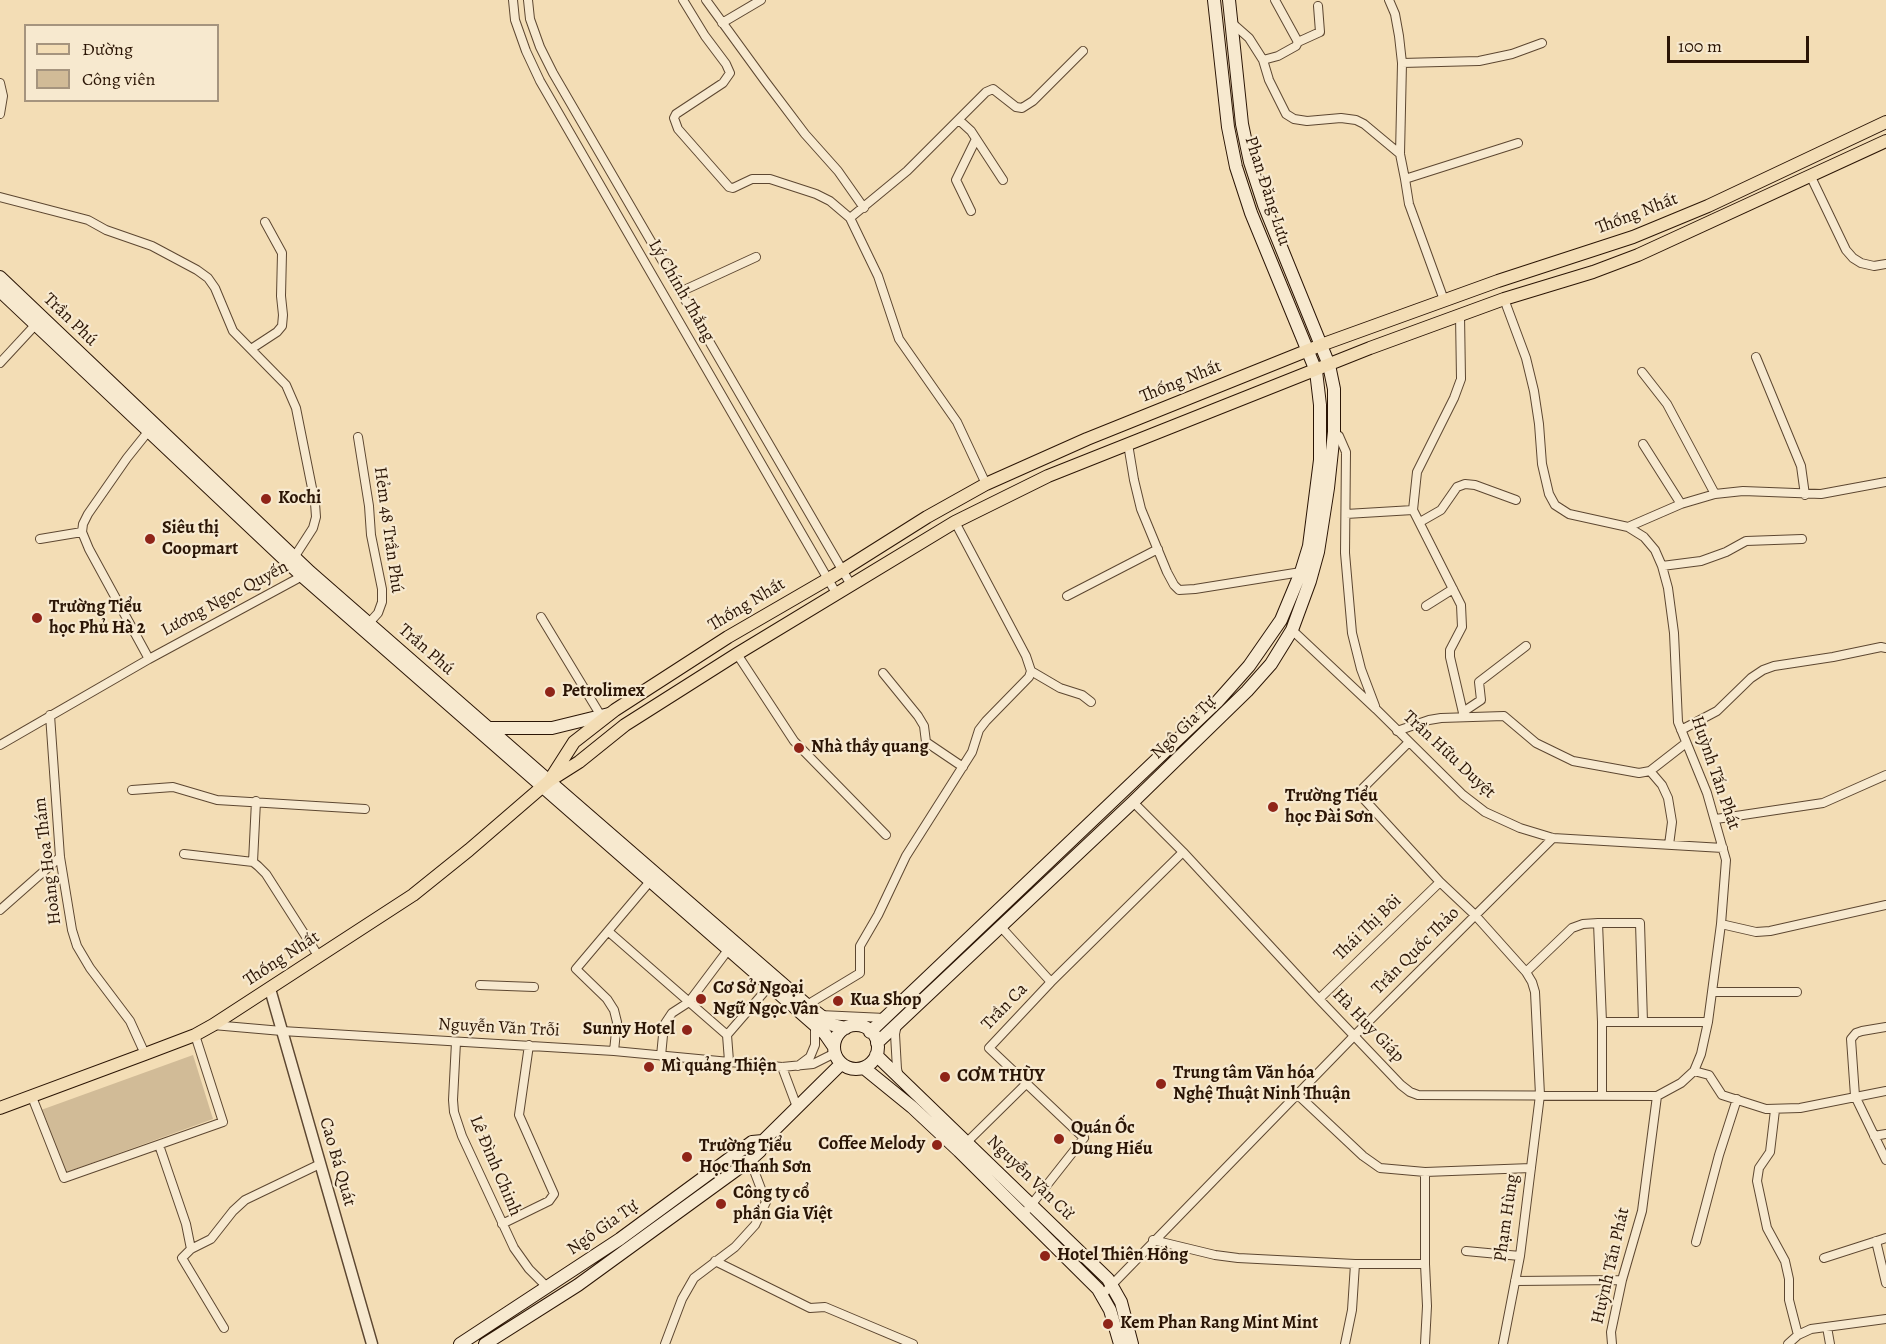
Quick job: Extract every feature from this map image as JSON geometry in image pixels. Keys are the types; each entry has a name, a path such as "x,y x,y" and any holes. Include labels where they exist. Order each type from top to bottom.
{"main road":[{"name":"Phan Đăng Lưu","path":"1214,0 1228,127 1236,167 1251,213 1316,371"},
{"name":"Phan Đăng Lưu","path":"1229,0 1242,124 1250,162 1264,206 1321,345"},
{"name":"Thống Nhất","path":"545,784 574,742 608,714 728,637 986,484 1088,439 1321,345 1498,281 1633,237 1708,206 1886,122"},
{"name":"Thống Nhất","path":"0,1108 195,1035 213,1025 413,895 545,784 579,762 625,725 736,654 956,522 1048,476 1329,365 1504,299 1609,267 1715,221 1886,141"},
{"path":"1708,206 1715,221"},
{"name":"Trần Phú","path":"0,277 39,321 306,574 817,1020 846,1028"},
{"path":"1498,281 1504,299"},
{"name":"Trần Phú","path":"0,291 39,321"},
{"name":"Ngô Gia Tự","path":"874,1043 885,1018 1075,856 1209,729 1270,664 1292,630 1318,552 1334,432 1334,389 1329,365 1321,345"},
{"name":"Ngô Gia Tự","path":"997,922 1066,846 1122,790 1217,702 1249,666 1281,620 1301,572 1308,546 1320,460 1320,405 1316,371"},
{"name":"Trần Phú","path":"151,428 295,556 306,574 369,623 488,728 545,784"},
{"path":"1088,439 1094,457"},
{"path":"948,505 956,522"},
{"path":"1281,620 1292,630"},
{"path":"728,637 736,654"},
{"path":"488,728 552,728 608,714 625,725"},
{"path":"1198,719 1209,729"},
{"path":"1122,790 1133,802"},
{"path":"1066,846 1075,856"},
{"name":"Trần Phú","path":"653,878 728,950 807,1005 837,1054"},
{"name":"Ngô Gia Tự","path":"874,1043 898,1023 959,957"},
{"path":"859,1026 874,1043 873,1061 864,1068 852,1069 837,1054 837,1036 846,1028 859,1026"},
{"name":"Nguyễn Văn Cừ","path":"874,1043 900,1078 1023,1215 1102,1295 1110,1311 1120,1344"},
{"name":"Ngô Gia Tự","path":"485,1344 555,1299 750,1160 760,1151 763,1141 797,1107 837,1054"},
{"name":"Nguyễn Văn Cừ","path":"864,1068 1032,1204 1099,1269 1113,1285 1121,1302 1132,1344"},
{"name":"Ngô Gia Tự","path":"460,1344 620,1239 752,1142 763,1141"},
{"path":"547,1287 555,1299"}],"street":[{"name":"Lý Chính Thắng","path":"513,0 514,20 540,81 836,593"},
{"name":"Lý Chính Thắng","path":"528,0 530,19 553,73 851,585"},
{"path":"683,0 730,73 723,83 676,114 674,118 678,129 729,187 739,186 752,179 770,178 816,194 830,201 850,218 878,276 899,339 957,422 986,484"},
{"path":"706,0 864,208"},
{"path":"722,23 761,0"},
{"path":"1275,0 1298,42"},
{"path":"1389,0 1400,36 1402,63 1400,154 1409,204 1444,300"},
{"path":"1263,60 1278,56 1298,42 1320,32 1318,6"},
{"path":"1232,23 1249,38 1263,60 1269,80 1286,114 1294,119 1307,121 1341,118 1356,120 1400,154"},
{"path":"1402,63 1479,61 1512,54 1542,44"},
{"path":"526,51 540,47"},
{"path":"850,218 907,171 986,92 993,89 1016,107 1026,106 1083,51"},
{"path":"0,83 3,96 0,114"},
{"path":"959,120 976,139 1003,180"},
{"path":"970,211 956,180 976,139"},
{"path":"1405,179 1518,143"},
{"path":"1811,177 1846,250 1861,263 1886,264"},
{"path":"0,197 82,218 106,230 152,246 198,270 208,278 215,288 233,331 286,385 296,408 315,502 316,518 313,528 295,556"},
{"path":"252,350 282,326 282,253 265,222"},
{"path":"680,292 756,257"},
{"name":"Huỳnh Tấn Phát","path":"1504,299 1526,358 1539,424 1542,464 1549,494 1555,505 1569,514 1628,527 1644,537 1662,566 1668,588 1674,633 1677,710 1681,730 1716,819 1726,872 1708,1022 1701,1054 1694,1071"},
{"path":"1460,315 1461,379 1417,472 1413,510 1461,605 1462,627 1450,650 1464,715"},
{"path":"0,363 39,321"},
{"path":"1756,357 1801,466 1805,495"},
{"path":"1642,372 1667,404 1715,494"},
{"path":"728,405 742,397"},
{"path":"149,659 82,532 88,514 151,428"},
{"path":"1334,432 1340,436 1346,452 1345,553 1352,633 1361,669 1376,710"},
{"name":"Hẻm 48 Trần Phú","path":"358,437 369,506 371,535 382,589 382,602 378,613 369,623"},
{"path":"1128,444 1141,508 1174,585 1179,590 1186,591 1301,572"},
{"path":"1643,444 1681,504"},
{"path":"1628,527 1681,504 1715,494 1743,491 1821,494 1886,482"},
{"path":"1420,522 1441,510 1461,485 1475,485 1516,500"},
{"path":"1346,514 1413,510"},
{"path":"807,1005 860,973 862,965 859,952 863,940 878,915 906,856 972,752 986,721 1029,677 1031,671 1026,656 956,522"},
{"path":"40,538 82,532"},
{"path":"1662,566 1701,561 1726,552 1746,541 1802,539"},
{"path":"1066,596 1158,549"},
{"name":"Lương Ngọc Quyến","path":"0,745 149,659 306,574"},
{"path":"1426,606 1453,589"},
{"path":"541,617 608,714"},
{"name":"Trần Hữu Duyệt","path":"1292,630 1463,795 1485,812 1520,828 1553,838 1723,848"},
{"path":"1464,715 1481,700 1479,682 1526,646"},
{"path":"1681,730 1717,711 1751,678 1764,670 1774,666 1833,657 1881,646 1886,648"},
{"path":"736,654 794,741 886,835"},
{"path":"1031,671 1060,687 1082,695 1091,702"},
{"path":"883,673 918,716 924,726 926,742 963,767"},
{"name":"Hoàng Hoa Thám","path":"50,715 60,857 72,930 77,946 90,968 127,1015 144,1054"},
{"path":"1397,731 1429,720 1464,715 1504,716 1536,742 1573,761 1639,773 1650,771 1686,743"},
{"path":"1409,742 1363,788 1364,802 1440,882 1475,915 1526,972 1572,928 1583,924 1640,923 1643,1022"},
{"path":"1650,771 1662,785 1668,798 1672,822 1669,845"},
{"path":"1716,819 1823,803 1886,775"},
{"path":"132,790 173,787 217,800 365,809"},
{"path":"253,862 256,801"},
{"name":"Hà Huy Giáp","path":"1133,802 1183,852 1353,1036 1401,1085 1418,1095 1657,1096"},
{"name":"Trần Quốc Thảo","path":"1102,1295 1353,1036 1553,838"},
{"name":"Trần Ca","path":"1023,1215 1084,1138 989,1048 1183,852"},
{"path":"184,854 253,862 266,874 319,957"},
{"path":"0,910 60,857"},
{"path":"614,1052 616,1022 614,1010 607,999 576,969 653,878"},
{"name":"Thái Thị Bôi","path":"1318,999 1440,882"},
{"path":"1721,924 1756,932 1770,931 1886,904"},
{"path":"997,922 1052,982"},
{"path":"1598,923 1602,1096"},
{"path":"609,932 727,1035 729,1061"},
{"path":"661,1056 664,1025 672,1013 689,1002 728,950"},
{"name":"Phạm Hùng","path":"1503,1344 1520,1256 1540,1095 1535,992 1526,972"},
{"path":"727,1035 773,982"},
{"path":"480,985 534,987"},
{"name":"Cao Bá Quát","path":"270,989 372,1344"},
{"path":"1712,992 1797,992"},
{"path":"796,1067 810,1057 815,1045 817,1020 885,1018"},
{"path":"1602,1022 1708,1022"},
{"path":"898,1023 895,1034 897,1069 900,1078"},
{"name":"Nguyễn Văn Trỗi","path":"213,1025 529,1045 782,1067 796,1067 820,1062 837,1054"},
{"path":"1886,1027 1856,1033 1851,1039 1855,1096 1886,1160"},
{"path":"32,1097 64,1178 223,1122 195,1035"},
{"name":"Lê Đình Chinh","path":"456,1042 454,1112 462,1136 502,1224 520,1257 547,1287"},
{"path":"502,1224 549,1201 554,1194 519,1115 529,1045"},
{"path":"782,1067 797,1107"},
{"path":"1657,1096 1681,1083 1694,1071 1709,1076 1722,1095 1775,1110 1800,1108 1886,1091"},
{"path":"963,1147 1027,1083"},
{"path":"1297,1094 1363,1156 1380,1168 1425,1172 1531,1168"},
{"name":"Huỳnh Tấn Phát","path":"1612,1344 1611,1332 1622,1280 1642,1211 1657,1096"},
{"path":"1696,1242 1719,1155 1737,1099"},
{"path":"1775,1110 1770,1152 1759,1168 1757,1181 1767,1228 1785,1262 1789,1279 1789,1300 1798,1335"},
{"path":"1874,1136 1886,1134"},
{"path":"159,1144 186,1224 191,1249"},
{"path":"664,1344 682,1299 694,1278 735,1247 755,1225 766,1202 750,1160"},
{"path":"224,1328 182,1258 191,1249 211,1239 245,1200 320,1164"},
{"path":"1425,1172 1427,1306 1425,1344"},
{"path":"1824,1258 1886,1238"},
{"path":"1153,1240 1215,1255 1355,1264 1425,1264"},
{"path":"1876,1241 1886,1283"},
{"path":"1466,1251 1520,1256"},
{"path":"715,1262 810,1308 825,1307 913,1344"},
{"path":"1345,1344 1352,1310 1355,1264"},
{"path":"1515,1281 1622,1280"},
{"path":"1788,1344 1798,1335 1811,1329 1886,1318"},
{"path":"1827,1327 1830,1344"}],"green space":[{"path":"193,1055 213,1119 64,1173 41,1110"}],"place":[{"name":"Kochi","path":"266,499"},
{"name":"Siêu thị Coopmart","path":"150,539"},
{"name":"Trường Tiểu học Phủ Hà 2","path":"37,618"},
{"name":"Petrolimex","path":"550,692"},
{"name":"Nhà thầy quang","path":"799,748"},
{"name":"Trường Tiểu học Đài Sơn","path":"1273,807"},
{"name":"Cơ Sở Ngoại Ngữ Ngọc Vân","path":"701,999"},
{"name":"Kua Shop","path":"838,1001"},
{"name":"Sunny Hotel","path":"687,1030"},
{"name":"Mì quảng Thiện","path":"649,1067"},
{"name":"CƠM THÙY","path":"945,1077"},
{"name":"Trung tâm Văn hóa Nghệ Thuật Ninh Thuận","path":"1161,1084"},
{"name":"Quán Ốc Dung Hiếu","path":"1059,1139"},
{"name":"Coffee Melody","path":"937,1145"},
{"name":"Trường Tiểu Học Thanh Sơn","path":"687,1157"},
{"name":"Công ty cổ phần Gia Việt","path":"721,1204"},
{"name":"Hotel Thiên Hồng","path":"1045,1256"},
{"name":"Kem Phan Rang Mint Mint","path":"1108,1324"}]}
